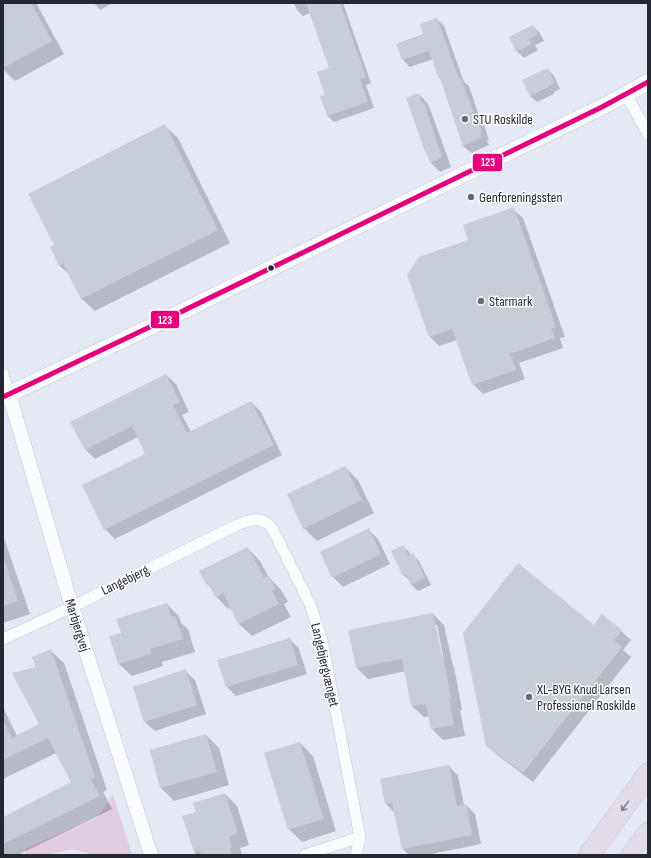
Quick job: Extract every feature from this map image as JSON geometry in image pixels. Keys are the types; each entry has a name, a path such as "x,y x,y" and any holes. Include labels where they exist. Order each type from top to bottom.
{"highway":[{"path":"589,855 648,774"},
{"path":"632,855 648,833"}],"main road":[{"path":"6,396 602,107 648,82"}],"street":[{"path":"626,94 648,134"},
{"path":"3,374 6,396"},
{"name":"Marbjergvej","path":"6,396 151,855"},
{"name":"Langebjergvænget","path":"247,521 262,520 272,528 312,609 322,640 360,837 356,855"},
{"name":"Langebjerg","path":"3,639 72,607 247,521"},
{"path":"304,855 360,837"}],"shaded area":[{"path":"113,795 132,855 93,855 72,849 49,855 27,855 25,849 97,817"}],"building":[{"path":"3,3 31,3 52,41 3,68"},
{"path":"306,3 340,3 366,77 360,79 368,102 327,116 320,96 325,95 317,72 329,68"},
{"path":"437,18 459,79 461,78 482,132 480,133 482,137 463,146 440,78 439,79 429,51 402,60 396,44 423,34 420,24"},
{"path":"533,25 538,34 529,39 532,44 516,52 509,37"},
{"path":"548,68 555,83 530,96 522,80"},
{"path":"419,93 422,104 424,103 442,157 430,163 406,98"},
{"path":"165,124 218,230 81,299 63,264 59,266 50,247 54,245 28,194"},
{"name":"Starmark","path":"514,207 556,327 551,329 555,338 510,354 516,370 472,385 452,329 429,337 407,275 419,257 468,240 463,225"},
{"path":"166,374 180,402 173,405 187,433 251,401 274,445 104,530 82,485 145,454 132,426 85,450 70,422"},
{"path":"345,466 362,500 303,529 287,494"},
{"path":"369,528 381,554 332,578 320,552"},
{"path":"403,545 409,556 413,553 425,578 411,585 406,574 403,576 391,551"},
{"path":"248,547 264,578 269,576 276,589 272,591 279,604 238,624 223,593 215,597 208,583 206,584 199,571"},
{"path":"5,561 18,601 3,606 3,562"},
{"name":"XL-BYG Knud Larsen Professionel Roskilde","path":"518,563 594,625 602,614 622,630 614,640 622,647 523,773 486,746 463,633"},
{"path":"167,603 171,617 175,616 183,639 150,649 151,654 118,664 109,636 121,633 116,619"},
{"path":"433,613 443,655 454,725 431,729 426,704 411,706 402,659 356,668 348,630"},
{"path":"290,638 298,665 226,687 217,660"},
{"path":"51,649 95,777 91,779 100,796 3,844 3,817 71,782 48,738 3,760 3,720 12,738 39,724 12,673 36,667 32,657"},
{"path":"186,669 197,705 144,722 133,687"},
{"path":"206,734 217,772 160,788 150,750"},
{"path":"300,742 324,819 288,830 264,753"},
{"path":"449,765 457,806 466,804 472,835 402,849 392,803 385,804 380,779"},
{"path":"225,793 238,833 229,836 232,855 200,855 201,852 193,849 182,816 196,812 193,803"}],"transit line":[{"name":"123","path":"3,397 602,107 648,82"}],"place":[{"name":"STU Roskilde","path":"465,119"},
{"name":"Genforeningssten","path":"471,197"},
{"name":"Starmark","path":"481,301"},
{"name":"XL-BYG Knud Larsen Professionel Roskilde","path":"529,697"}]}
